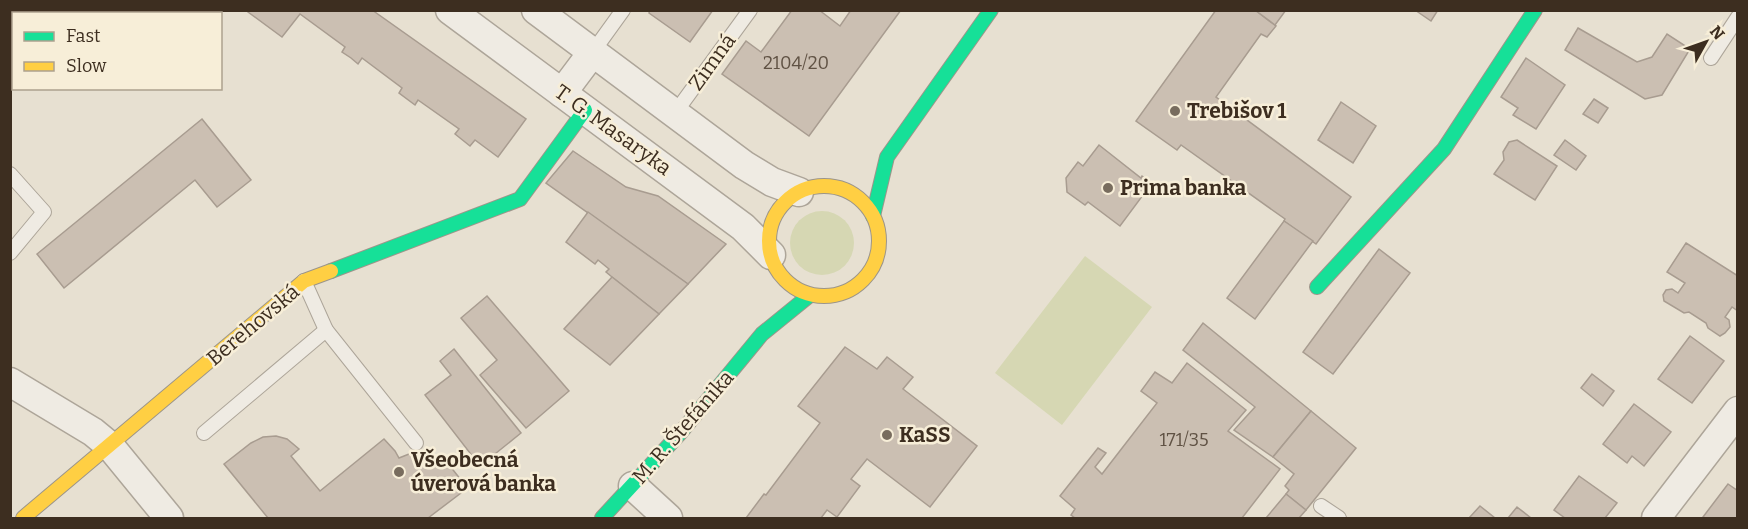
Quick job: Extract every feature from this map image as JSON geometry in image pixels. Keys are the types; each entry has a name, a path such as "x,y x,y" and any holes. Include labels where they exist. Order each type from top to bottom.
{"street":[{"name":"T. G. Masaryka","path":"450,10 743,227 775,264"},
{"path":"536,10 753,170 772,182 799,192"},
{"path":"873,216 887,158 991,10"},
{"path":"1317,287 1444,149 1535,10"},
{"path":"562,93 592,53"},
{"name":"Berehovská","path":"23,519 304,281 520,199 585,110"},
{"path":"870,167 887,158"},
{"path":"833,187 853,176"},
{"path":"774,293 775,264 769,237 774,219 784,203 799,192 822,186 833,187 861,200 873,216 879,234 878,253 874,265 858,285 835,296 810,295 793,287 775,264"},
{"name":"M. R. Štefánika","path":"602,519 633,486 762,334 810,295"},
{"name":"M. R. Štefánika","path":"762,334 768,314"},
{"path":"10,382 93,432 110,446 168,519"},
{"path":"1656,519 1737,411"},
{"path":"633,486 668,519"}],"lane":[{"path":"592,53 622,10"},
{"name":"Zimná","path":"675,113 750,10"},
{"path":"1711,58 1737,16"},
{"path":"10,174 44,212 10,253"},
{"path":"304,281 326,330 416,443"},
{"path":"204,433 326,330"},
{"path":"1322,506 1339,519"}],"green space":[{"path":"822,211 840,217 848,225 854,243 848,261 840,269 822,275 804,269 796,261 790,243 796,225 804,217"},
{"path":"1085,256 1152,307 1062,425 995,373"}],"building":[{"path":"249,10 372,10 526,119 498,157 475,140 470,146 455,134 459,129 418,100 415,105 399,93 402,88 362,58 358,64 342,52 345,47 300,14 282,37 248,12"},
{"path":"650,10 713,10 690,42 649,13"},
{"path":"792,10 819,10 840,26 851,10 901,10 809,136 722,74 746,41 761,52"},
{"path":"1216,10 1255,10 1276,26 1267,37 1261,34 1216,97 1351,197 1316,244 1284,221 1285,219 1181,145 1177,150 1136,121"},
{"path":"1255,10 1286,10 1275,25"},
{"path":"1415,10 1438,10 1431,21"},
{"path":"1578,28 1637,62 1652,57 1667,34 1690,49 1662,95 1645,99 1565,50"},
{"path":"1526,58 1565,85 1536,129 1513,115 1518,108 1501,97"},
{"path":"1594,99 1608,108 1598,123 1583,114"},
{"path":"1341,102 1376,126 1353,163 1318,140"},
{"path":"202,119 251,180 217,207 195,180 64,288 37,254"},
{"path":"1517,140 1557,166 1535,200 1494,174 1504,160 1503,152 1509,142"},
{"path":"1565,140 1586,156 1576,170 1554,155"},
{"name":"Prima banka","path":"1099,145 1141,178 1142,176 1152,183 1120,226 1088,202 1085,205 1067,192 1066,178 1078,162 1083,166"},
{"path":"573,151 626,187 658,196 726,244 688,284 546,183"},
{"path":"588,212 688,284 659,314 606,272 609,269 598,260 595,264 566,242"},
{"path":"1284,221 1313,241 1255,319 1227,298"},
{"path":"1686,243 1738,276 1738,311 1732,307 1725,317 1729,320 1730,327 1720,336 1689,312 1684,313 1664,301 1663,295 1666,290 1672,289 1678,293 1685,283 1667,272"},
{"path":"1379,249 1410,273 1333,374 1303,352"},
{"path":"612,277 659,314 610,365 564,329"},
{"path":"487,296 569,391 526,428 480,375 497,360 461,318"},
{"path":"1203,323 1311,411 1273,457 1234,430 1255,407 1183,350"},
{"path":"1690,336 1724,361 1692,403 1658,379"},
{"name":"KaSS","path":"845,347 877,369 887,357 913,377 903,389 977,446 930,507 867,459 851,479 860,486 837,517 827,510 821,518 746,518 820,423 798,406"},
{"path":"454,349 521,433 480,466 425,395 451,375 440,361"},
{"path":"1187,363 1246,410 1228,431 1280,469 1242,518 1075,518 1071,515 1075,509 1060,496 1098,448 1106,453 1095,467 1102,474 1157,403 1141,391 1155,372 1172,383"},
{"path":"1592,374 1614,391 1603,406 1581,388"},
{"path":"1634,404 1671,432 1644,466 1632,456 1627,463 1603,444"},
{"path":"1311,411 1356,448 1306,510 1286,494 1289,490 1285,486 1294,474 1273,457"},
{"name":"Všeobecná úverová banka","path":"276,436 287,439 299,449 291,456 320,491 384,439 399,458 414,452 431,455 443,463 446,461 461,480 458,483 465,490 428,518 268,518 224,464 251,443 263,437"},
{"path":"1579,476 1617,503 1605,518 1565,518 1554,510"},
{"path":"1728,484 1738,491 1738,518 1703,517"},
{"path":"1286,494 1306,510 1299,518 1266,518"},
{"path":"1480,506 1495,518 1469,518"},
{"path":"1517,507 1531,518 1508,518"}],"traffic: fast":[{"path":"873,216 887,157 991,10"},
{"path":"1317,287 1444,149 1535,10"},
{"path":"331,271 520,199 585,110"},
{"path":"602,518 682,431 762,334 810,295"}],"traffic: slow":[{"path":"824,186 845,190 863,202 875,220 879,241 875,262 863,280 845,292 824,296 803,292 785,280 773,262 769,241 773,220 785,202 803,190 824,186"},
{"path":"23,518 304,281 331,271"}],"place":[{"name":"Trebišov 1","path":"1175,111"},
{"name":"Prima banka","path":"1108,188"},
{"name":"KaSS","path":"887,435"},
{"name":"Všeobecná úverová banka","path":"399,472"}]}
